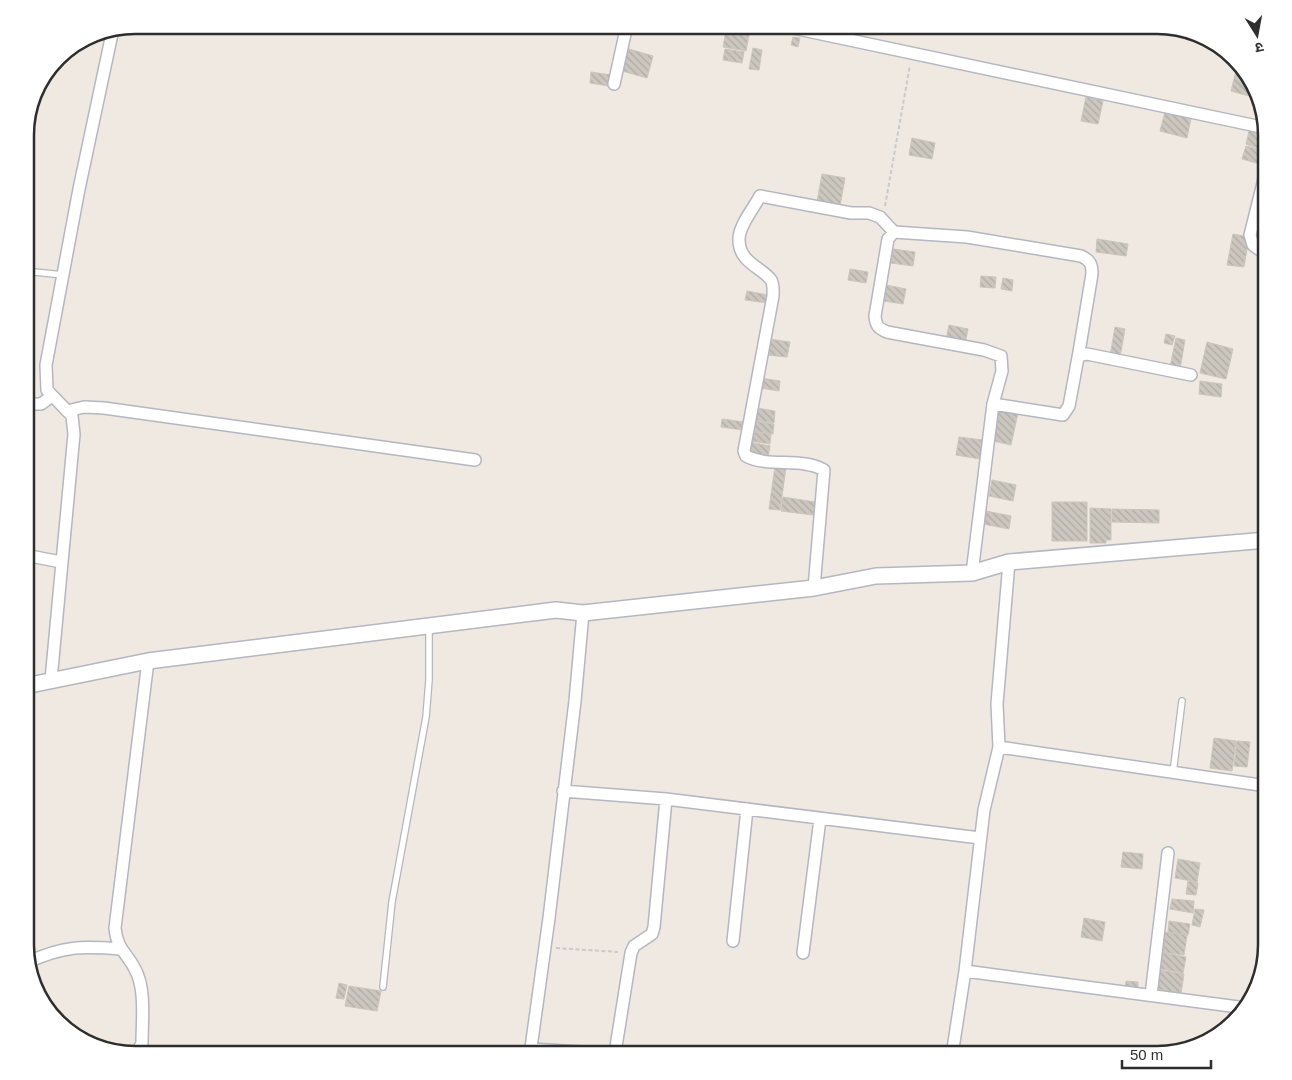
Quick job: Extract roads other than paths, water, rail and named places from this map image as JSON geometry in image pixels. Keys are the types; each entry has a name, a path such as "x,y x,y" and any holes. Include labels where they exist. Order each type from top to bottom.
{"street":[{"path":"614,84 625,34"},
{"path":"822,34 1257,126"},
{"path":"51,680 74,434 72,416 47,390 46,365 111,37"},
{"path":"814,588 825,479 824,470 785,462 752,459 746,456 744,451 774,286 771,280 747,260 741,248 739,238 760,196 851,213 869,213 880,217 894,232 967,237 1081,256 1088,260 1092,265 1092,274 1069,406 1063,415 993,404"},
{"path":"1258,203 1250,235 1253,245 1258,249"},
{"path":"894,232 888,239 876,324 879,329 984,350 1000,356 1002,371 993,404 972,573"},
{"path":"1079,352 1082,355 1087,354 1191,375"},
{"path":"34,404 41,404 52,396"},
{"path":"67,411 84,407 104,408 475,460"},
{"path":"34,684 148,661 556,610 583,613 814,588 876,576 972,573 1009,562 1258,541"},
{"path":"34,557 61,562"},
{"path":"953,1046 965,971 984,810 998,747 997,704 1009,562"},
{"path":"531,1046 546,947 575,701 583,613"},
{"path":"141,1046 141,998 136,969 120,949 115,928 148,661"},
{"path":"998,747 1173,774 1258,785"},
{"path":"563,791 666,799 980,838"},
{"path":"616,1046 631,953 634,946 652,934 654,927 666,799"},
{"path":"733,941 748,810"},
{"path":"803,953 820,819"},
{"path":"1151,995 1168,853"},
{"path":"35,959 66,948 120,949"},
{"path":"965,971 1237,1007"}],"lane":[{"path":"34,272 63,275"},
{"path":"383,987 392,902 427,703 429,627"},
{"path":"1173,774 1182,701"}]}
